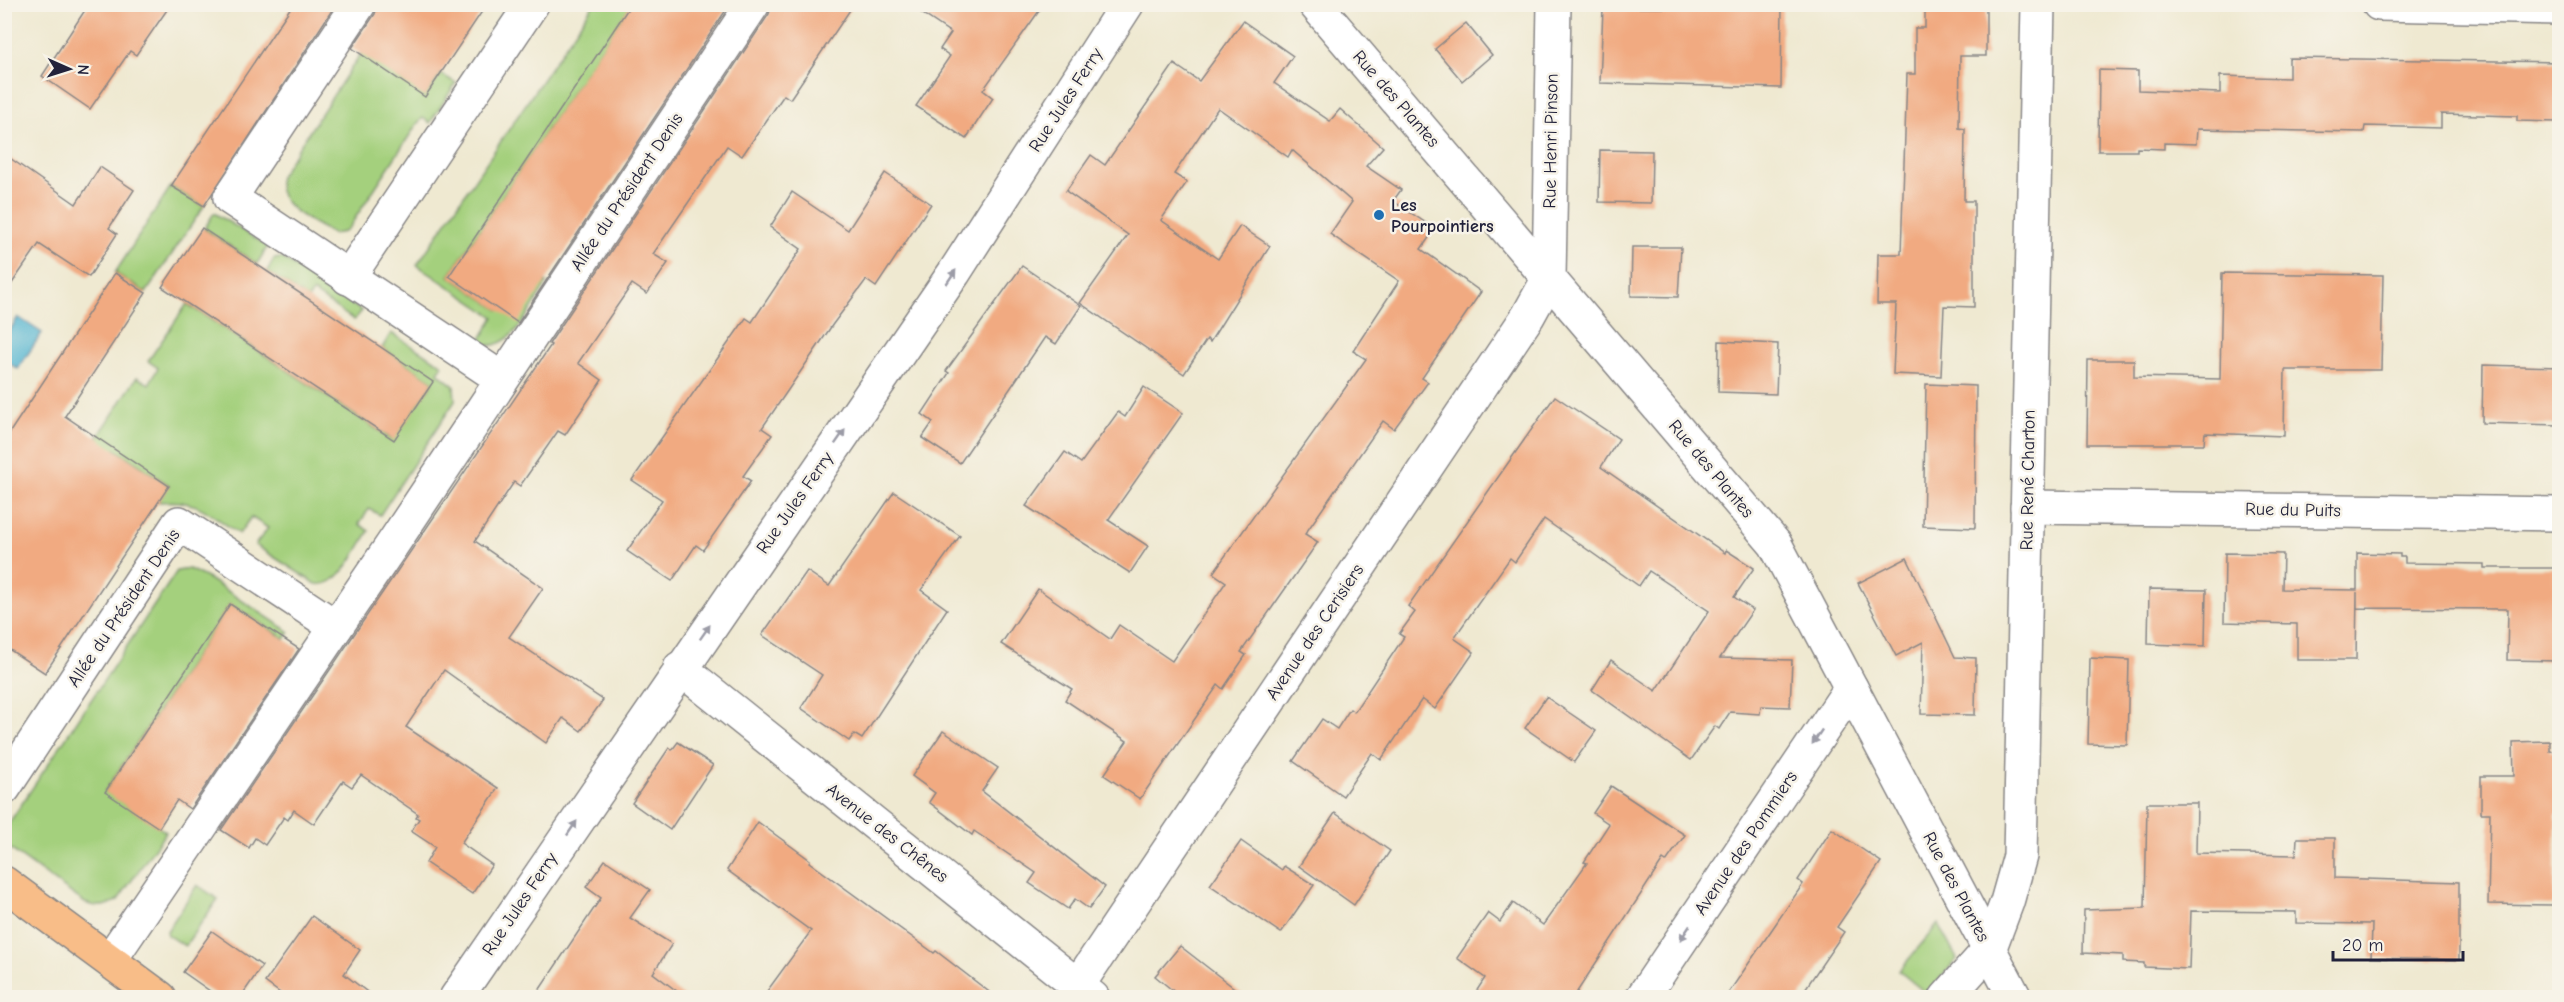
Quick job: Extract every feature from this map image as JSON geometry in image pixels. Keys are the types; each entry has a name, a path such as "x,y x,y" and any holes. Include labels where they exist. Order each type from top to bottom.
{"main road":[{"path":"4,883 160,998"}],"street":[{"path":"359,4 230,198 502,379"},
{"path":"348,278 532,4"},
{"name":"Allée du Président Denis","path":"110,960 753,4"},
{"name":"Rue Jules Ferry","path":"456,998 680,668 954,273 1127,4"},
{"name":"Rue des Plantes","path":"1315,4 1775,544 2015,998"},
{"name":"Rue Henri Pinson","path":"1549,278 1554,4"},
{"name":"Rue René Charton","path":"1989,950 2007,902 2020,856 2038,4"},
{"path":"2379,4 2559,8"},
{"name":"Avenue des Cerisiers","path":"1086,991 1528,316 1549,278"},
{"name":"Rue du Puits","path":"2027,507 2559,514"},
{"name":"Allée du Président Denis","path":"4,788 179,523 336,627"},
{"name":"Avenue des Chênes","path":"680,668 1086,991"},
{"name":"Avenue des Pommiers","path":"1642,998 1851,688"},
{"path":"1946,998 1989,950"}],"green space":[{"path":"593,5 631,5 449,276 499,310 528,269 547,283 528,315 511,336 490,345 478,344 494,317 417,265"},
{"path":"361,53 425,96 441,74 456,83 430,123 423,118 417,124 350,226 344,232 333,234 305,218 288,204 279,186 280,176"},
{"path":"171,186 204,206 146,293 115,273"},
{"path":"214,213 268,246 257,264 204,229"},
{"path":"282,258 362,311 354,320 313,292 308,299 267,271 274,259"},
{"path":"187,304 393,440 433,382 382,348 391,333 443,365 438,373 454,386 455,401 380,515 369,509 359,524 369,531 354,557 340,574 325,584 316,584 255,545 268,528 251,517 239,534 193,505 172,501 158,502 169,485 115,449 5,617 5,579 137,377 149,384 158,368 148,361"},
{"path":"189,569 209,579 290,632 285,639 230,604 105,791 166,832 118,900 102,906 89,905 5,845 5,829 177,571"},
{"path":"197,885 218,899 185,946 167,935 167,931"},
{"path":"1938,924 1957,959 1927,994 1899,971"}],"water":[{"path":"18,317 42,333 18,369 5,360 5,338"}],"building":[{"path":"89,4 171,4 136,55 130,51 90,109 42,76"},
{"path":"288,4 336,4 204,206 171,186 291,7"},
{"path":"378,4 487,4 425,97 352,48 375,14"},
{"path":"631,4 730,4 518,323 449,276"},
{"path":"772,4 854,4 790,99 784,95 742,156 727,146 653,254 668,263 647,294 632,284 578,363 602,380 565,435 558,431 520,486 514,482 475,541 543,588 509,637 603,700 581,731 563,718 546,743 444,670 406,727 498,788 461,843 492,865 472,894 426,863 435,847 411,831 419,819 416,817 418,814 361,775 352,787 343,781 314,824 294,810 288,820 284,817 265,845 255,838 249,848 221,830 551,345 549,344 769,14"},
{"path":"908,4 1044,4 983,90 993,98 966,139 916,106 950,56 940,49 951,33"},
{"path":"1692,4 1782,4 1781,88 1600,83 1603,8 1692,8"},
{"path":"1925,4 1986,4 1986,56 1960,56 1959,128 1965,129 1964,201 1974,201 1974,307 1944,306 1941,376 1893,374 1896,304 1877,304 1878,254 1901,254 1907,74 1915,74 1915,28 1925,28"},
{"path":"1243,21 1293,56 1274,83 1330,121 1340,109 1383,147 1366,166 1401,190 1393,201 1435,229 1421,249 1481,292 1422,378 1428,382 1394,429 1383,421 1305,534 1318,542 1241,652 1246,655 1223,689 1218,685 1140,799 1104,775 1127,741 1065,700 1072,689 1001,644 1038,589 1110,639 1119,625 1172,661 1226,582 1213,573 1366,359 1353,351 1399,281 1330,234 1352,202 1292,150 1288,157 1218,108 1174,174 1187,182 1161,220 1218,259 1240,226 1270,246 1210,342 1207,339 1184,374 1080,303 1128,235 1066,191 1091,155 1105,165 1174,64 1199,81"},
{"path":"1466,23 1492,55 1462,81 1435,49"},
{"path":"2289,58 2559,62 2559,122 2517,121 2517,116 2441,114 2441,128 2365,126 2364,132 2197,129 2196,144 2164,143 2164,149 2137,148 2137,151 2098,151 2099,70 2138,71 2138,90 2220,93 2220,76 2289,78"},
{"path":"1600,150 1652,151 1651,203 1599,202"},
{"path":"4,154 76,204 100,167 134,190 109,228 117,234 89,277 39,244 4,295"},
{"path":"885,173 931,204 876,287 866,280 833,324 762,428 772,435 743,476 751,481 703,550 696,545 672,581 627,551 662,500 632,480 746,318 752,322 801,249 770,227 792,192 848,230"},
{"path":"202,228 433,382 394,440 162,287"},
{"path":"1632,247 1681,247 1678,297 1631,296"},
{"path":"1022,266 1081,306 1056,344 1045,337 960,463 922,438 933,422 922,414 949,373 946,371"},
{"path":"115,273 146,293 65,416 169,486 45,673 4,646 4,441"},
{"path":"2222,273 2383,275 2381,370 2285,370 2284,436 2205,433 2204,444 2087,444 2088,360 2134,360 2134,377 2220,379"},
{"path":"1719,341 1778,344 1776,394 1718,392"},
{"path":"2483,365 2559,367 2559,425 2482,423"},
{"path":"1926,384 1976,386 1975,528 1923,526"},
{"path":"1144,387 1183,413 1108,520 1148,546 1130,573 1026,506 1065,452 1081,463 1118,412 1125,417"},
{"path":"1555,396 1619,439 1601,467 1725,553 1726,550 1754,568 1734,597 1753,610 1720,658 1792,660 1790,707 1761,706 1760,714 1730,712 1719,729 1715,726 1691,760 1592,690 1611,660 1656,691 1709,611 1649,571 1639,586 1544,519 1515,562 1510,558 1454,638 1474,652 1435,709 1422,699 1381,760 1372,753 1343,796 1293,761 1322,719 1337,729 1350,709 1354,712 1404,637 1399,634 1415,612 1408,606"},
{"path":"894,492 960,536 921,590 947,609 862,739 854,734 849,741 801,708 822,675 762,635 807,571 829,586"},
{"path":"2225,553 2283,554 2282,589 2357,590 2357,553 2400,554 2400,557 2405,557 2405,563 2484,564 2484,568 2559,568 2559,661 2507,660 2508,609 2357,608 2357,592 2356,660 2297,660 2297,624 2224,622"},
{"path":"1907,558 1955,657 1976,658 1975,715 1921,714 1923,642 1896,656 1858,583"},
{"path":"2149,589 2206,590 2205,646 2148,644"},
{"path":"230,604 299,649 190,809 177,800 159,828 105,792"},
{"path":"2090,658 2129,660 2127,745 2088,744"},
{"path":"1546,697 1596,731 1574,762 1525,728"},
{"path":"943,731 998,768 982,791 1105,887 1089,909 1075,899 1068,909 1029,883 1036,873 974,831 972,835 929,802 935,793 912,776"},
{"path":"2550,741 2550,751 2559,752 2559,814 2556,814 2554,905 2488,904 2490,813 2481,813 2481,776 2514,776 2513,742"},
{"path":"678,742 713,765 670,830 632,803 669,748 672,750"},
{"path":"1611,786 1685,835 1666,862 1663,860 1573,998 1472,998 1485,978 1457,958 1488,913 1500,922 1513,903 1543,925 1587,863 1584,862 1609,824 1593,813"},
{"path":"2147,803 2197,803 2196,853 2296,855 2297,838 2335,838 2335,878 2459,882 2459,960 2371,958 2372,924 2296,923 2296,912 2191,911 2189,969 2144,967 2144,963 2123,962 2123,955 2083,953 2084,910 2145,908"},
{"path":"1335,813 1390,851 1354,905 1299,866"},
{"path":"758,822 810,860 809,862 934,953 936,951 997,998 762,998 811,931 727,870"},
{"path":"1832,829 1881,862 1837,927 1844,932 1799,998 1725,998 1803,884 1798,880"},
{"path":"1241,841 1282,870 1284,866 1314,885 1281,933 1210,885"},
{"path":"605,860 650,890 630,918 672,944 653,973 686,998 534,998 601,898 586,887"},
{"path":"312,916 360,950 344,974 375,998 287,998 265,982"},
{"path":"212,931 262,966 240,998 220,998 183,972"},
{"path":"1180,946 1247,998 1182,998 1155,976"}],"place":[{"name":"Les Pourpointiers","path":"1379,215"}]}
